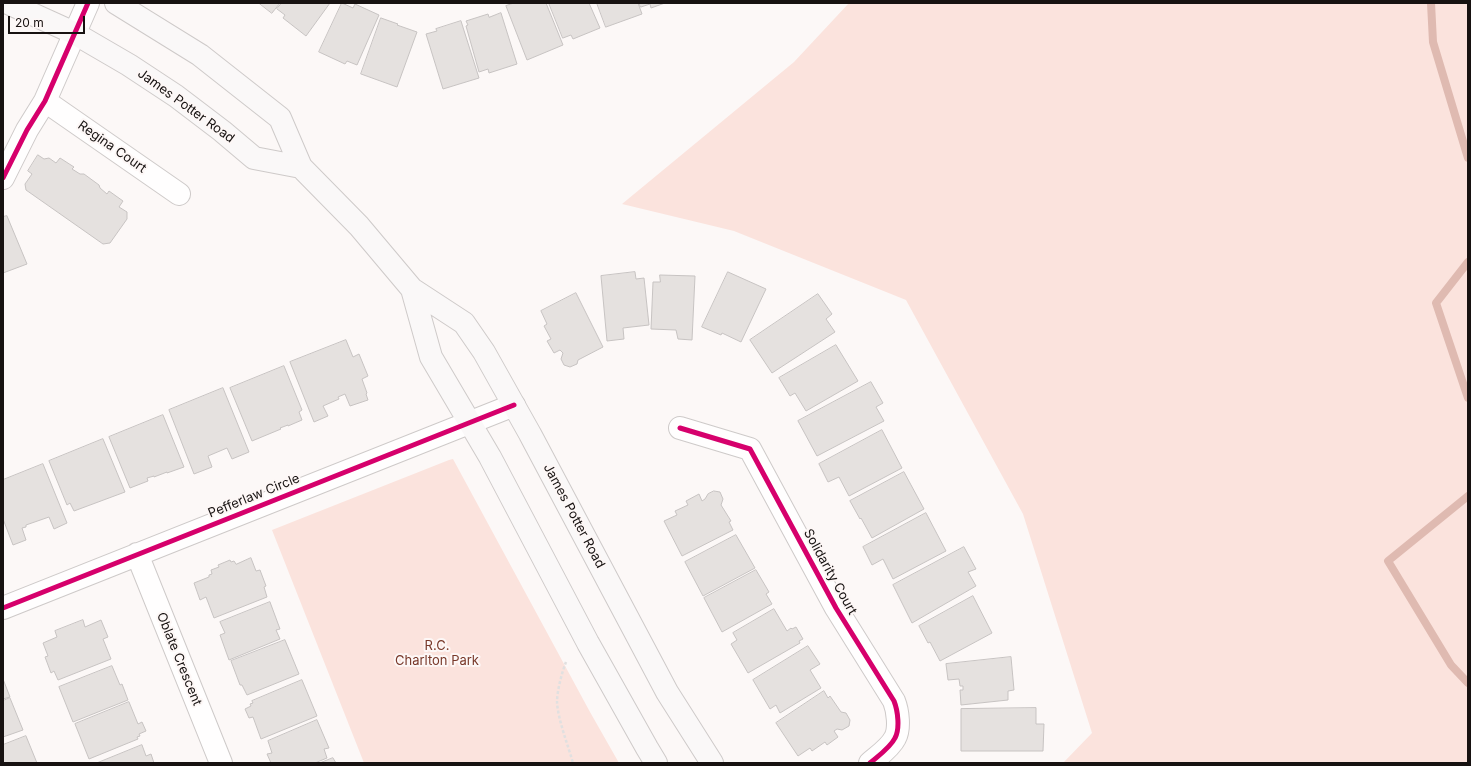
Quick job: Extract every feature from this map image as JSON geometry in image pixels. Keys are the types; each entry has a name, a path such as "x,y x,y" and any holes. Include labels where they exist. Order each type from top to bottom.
{"main road":[{"name":"James Potter Road","path":"8,3 74,33 129,65 176,96 222,131 254,158 301,168"},
{"name":"James Potter Road","path":"116,3 200,55 280,118 301,168 359,226 412,289 464,323 484,352 514,405 668,692 712,763"},
{"name":"James Potter Road","path":"412,289 431,356 490,457 591,649 656,763"}],"street":[{"path":"3,178 27,130 45,100 88,3"},
{"name":"Regina Court","path":"45,100 180,194"},
{"name":"Pefferlaw Circle","path":"3,608 514,405"},
{"name":"Solidarity Court","path":"680,428 750,450 836,608 894,701 898,712 895,738 887,748 870,763"},
{"name":"Oblate Crescent","path":"137,554 221,763"}],"path":[{"path":"566,662 562,670 557,702 573,763"}],"green space":[{"path":"849,3 1468,3 1468,763 1063,763 1092,733 1023,514 906,300 734,231 622,204 794,62"},
{"name":"R.C. Charlton Park","path":"453,459 619,763 364,763 272,530"}],"building":[{"path":"259,3 280,3 272,13"},
{"path":"282,3 330,3 306,36 283,18 285,15 277,9"},
{"path":"342,3 353,8 355,4 379,15 357,65 347,61 345,64 319,52"},
{"path":"514,3 546,3 563,45 527,60 506,6"},
{"path":"549,3 589,3 600,28 573,39 571,35 563,38"},
{"path":"597,3 638,3 642,14 606,27"},
{"path":"639,3 665,3 651,8 650,4 641,7"},
{"path":"501,13 517,64 489,73 488,69 479,72 466,26 468,25 466,21 488,14 489,17"},
{"path":"381,18 417,32 397,87 361,74"},
{"path":"461,21 479,78 443,89 426,34 437,31 436,29"},
{"path":"38,155 44,159 49,158 56,163 60,158 74,167 72,169 80,174 84,174 99,185 100,188 107,194 109,191 123,201 119,207 127,212 127,219 110,243 103,244 26,190 25,184 32,174 28,171"},
{"path":"7,216 27,264 3,273 3,217"},
{"path":"635,272 636,279 644,278 649,325 623,328 624,339 607,341 601,276"},
{"path":"728,272 766,289 741,342 722,333 721,335 702,327"},
{"path":"660,275 695,276 692,340 678,339 676,330 651,329 653,282 660,282"},
{"path":"576,293 603,347 578,360 577,364 570,367 564,365 561,359 563,353 560,350 554,353 547,341 551,339 544,326 547,324 541,311"},
{"path":"818,294 832,314 826,319 835,332 772,373 750,340"},
{"path":"346,340 353,357 359,354 368,376 362,379 368,400 350,406 345,394 338,397 339,399 323,406 328,416 314,422 290,362"},
{"path":"836,345 858,381 806,411 795,393 790,396 779,378"},
{"path":"284,366 302,410 299,412 302,420 252,441 230,388"},
{"path":"871,382 883,403 876,407 884,421 817,456 798,421"},
{"path":"223,388 249,452 232,459 227,448 208,456 212,467 194,474 169,410"},
{"path":"163,415 184,467 147,478 148,481 130,488 109,437"},
{"path":"882,430 902,468 849,496 839,477 828,482 819,464"},
{"path":"103,439 125,492 74,511 70,503 67,505 49,461"},
{"path":"43,464 67,523 54,529 49,517 26,525 26,527 22,528 26,540 13,545 3,519 3,480"},
{"path":"904,472 924,509 872,538 850,501"},
{"path":"714,491 720,492 723,499 721,505 731,521 729,522 733,530 682,556 664,521 677,515 675,511 688,505 686,501 699,494 702,501 708,494"},
{"path":"926,513 946,551 893,579 883,559 872,565 863,547"},
{"path":"736,535 755,568 703,596 685,562"},
{"path":"964,547 976,569 968,572 976,586 912,623 893,585"},
{"path":"251,558 256,571 260,570 266,586 264,587 267,597 214,618 206,597 200,600 194,583 209,577 209,575 212,574 211,570 219,567 218,565 230,560 231,562 234,561 236,564"},
{"path":"756,570 769,592 766,594 772,604 722,632 704,598"},
{"path":"973,596 992,633 940,661 930,642 928,643 919,626"},
{"path":"270,602 280,629 276,630 280,639 229,660 220,635 225,633 220,622"},
{"path":"774,609 787,631 796,627 803,639 799,641 800,643 748,673 731,644 737,640 733,633"},
{"path":"83,620 85,627 101,620 108,637 103,639 111,659 58,680 54,671 51,673 45,657 48,656 43,643 57,637 55,631"},
{"path":"285,640 299,674 247,695 242,685 240,685 231,661"},
{"path":"808,646 820,664 810,670 821,688 780,713 776,705 770,709 753,680"},
{"path":"1011,657 1014,690 1008,691 1008,700 961,705 960,690 963,690 963,686 960,686 959,679 948,680 946,664"},
{"path":"112,666 120,685 122,684 128,700 73,722 59,687"},
{"path":"3,679 10,697 3,699"},
{"path":"302,680 317,716 261,739 253,717 249,718 245,709 251,706 250,704 253,703 252,701"},
{"path":"824,691 828,698 830,696 841,712 846,713 850,720 849,726 842,730 837,729 834,731 838,737 827,745 825,742 812,751 810,748 798,756 776,723"},
{"path":"10,698 23,730 3,737 3,701"},
{"path":"129,702 138,724 142,722 146,731 139,734 140,736 137,737 138,739 89,759 75,724"},
{"path":"1036,708 1036,724 1044,724 1043,751 961,751 961,709"},
{"path":"317,720 329,748 324,749 327,758 315,763 271,763 267,754 272,753 268,741"},
{"path":"26,736 37,763 3,763 3,745"},
{"path":"142,745 146,756 151,754 154,763 97,763"},
{"path":"333,758 336,763 320,763"}],"waterway":[{"path":"1431,3 1433,42 1468,158"},
{"path":"1468,262 1436,303 1468,398"},
{"path":"1468,496 1388,561 1451,665 1468,683"}],"cycle path":[{"path":"3,178 27,130 45,101 88,3"},
{"path":"3,608 514,405"},
{"path":"680,428 750,449 836,608 894,701 898,720 897,734 884,752 870,763"}]}
